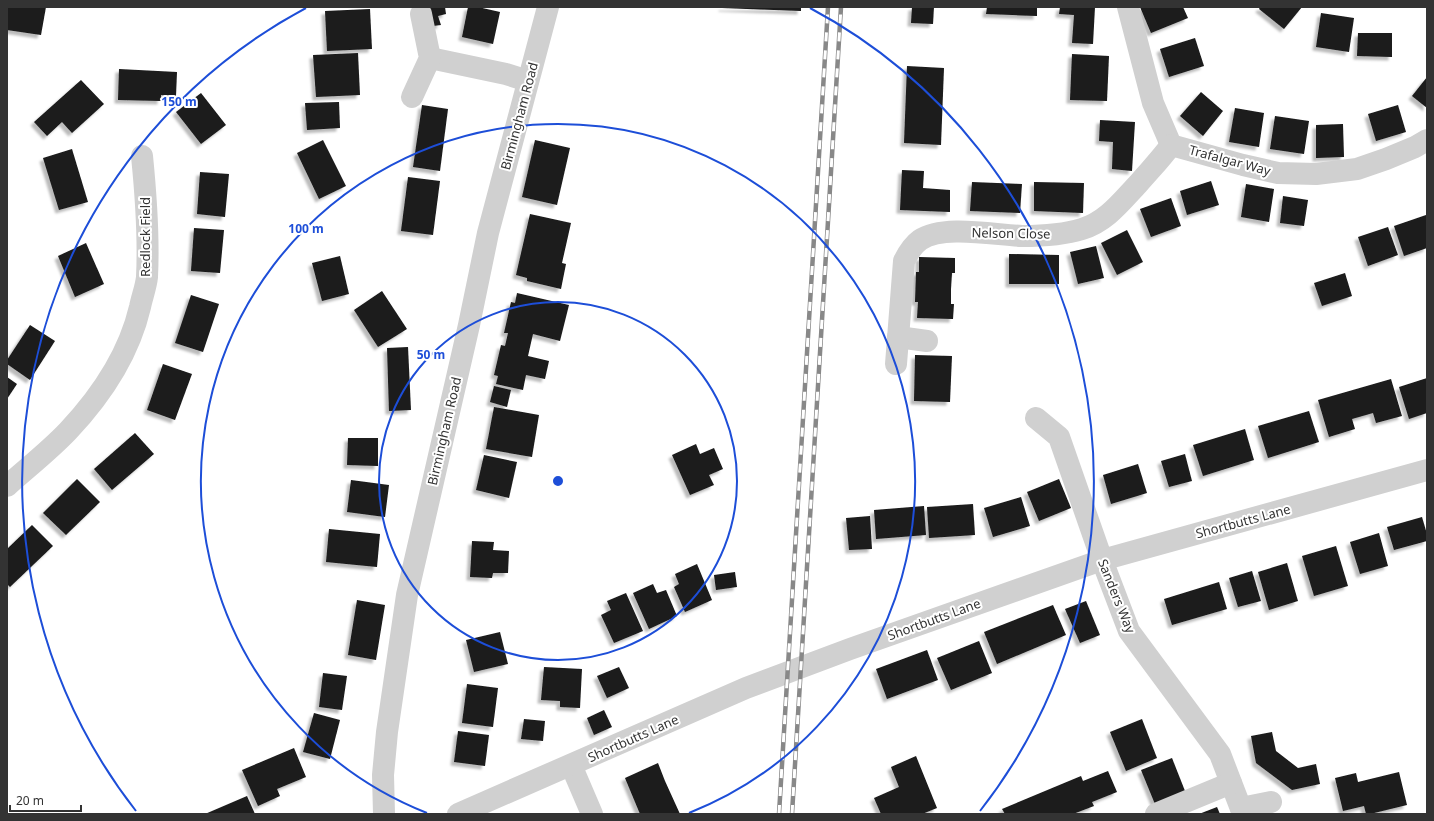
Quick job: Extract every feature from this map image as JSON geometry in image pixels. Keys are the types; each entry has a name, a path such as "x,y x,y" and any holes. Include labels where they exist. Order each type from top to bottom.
{"street":[{"name":"Birmingham Road","path":"384,814 383,775 387,732 407,595 469,325 488,232 548,7"},
{"name":"Trafalgar Way","path":"1128,7 1153,103 1171,145 1278,173 1316,174 1357,169 1415,147 1427,140"},
{"path":"412,97 430,58 421,14"},
{"path":"430,58 506,74 528,81"},
{"name":"Nelson Close","path":"896,364 904,261 908,252 920,240 936,233 952,231 1023,236 1064,233 1082,229 1099,222 1112,212 1161,159 1171,145"},
{"name":"Redlock Field","path":"7,486 67,432 94,400 116,367 128,343 137,317 146,279 147,215 141,156"},
{"path":"898,337 927,341"},
{"name":"Sanders Way","path":"1036,418 1059,437 1102,560 1129,631 1220,754 1242,811 1271,802"},
{"name":"Shortbutts Lane","path":"458,814 746,688 850,649 1102,560 1427,470"},
{"path":"571,765 592,814"},
{"path":"1156,814 1231,783"}],"building":[{"path":"7,7 46,7 41,35 7,30"},
{"path":"428,7 445,7 446,14 438,16 441,25 433,26"},
{"path":"468,7 478,7 500,12 493,44 462,37"},
{"path":"801,7 801,11 722,8"},
{"path":"912,7 934,7 933,24 911,23"},
{"path":"987,7 1037,7 1037,16 986,14"},
{"path":"1060,7 1095,7 1093,44 1072,43 1074,15 1059,14"},
{"path":"1140,7 1183,7 1188,18 1151,33"},
{"path":"1260,7 1302,7 1284,29 1259,9"},
{"path":"370,9 372,49 327,51 325,11"},
{"path":"1321,13 1354,18 1349,52 1316,47"},
{"path":"1358,33 1392,33 1392,57 1357,56"},
{"path":"1195,38 1204,66 1169,77 1160,49"},
{"path":"358,53 360,95 316,97 313,55"},
{"path":"1072,54 1109,56 1107,101 1070,100"},
{"path":"907,66 944,68 941,145 904,143"},
{"path":"119,69 177,72 176,96 161,95 161,101 118,100"},
{"path":"1427,77 1427,108 1412,96"},
{"path":"81,80 104,104 72,133 62,122 47,136 34,122"},
{"path":"1201,92 1223,111 1203,136 1180,116"},
{"path":"201,93 226,125 201,144 176,112"},
{"path":"339,102 340,128 307,130 305,103"},
{"path":"422,105 448,109 440,171 413,167"},
{"path":"1398,105 1406,132 1376,141 1368,114"},
{"path":"1235,108 1264,113 1259,147 1229,142"},
{"path":"1275,116 1309,121 1304,154 1270,149"},
{"path":"1100,120 1135,122 1132,171 1112,169 1113,142 1099,141"},
{"path":"1343,124 1344,157 1316,158 1316,125"},
{"path":"323,140 346,186 319,199 297,153"},
{"path":"535,140 570,148 557,205 522,197"},
{"path":"72,149 88,202 59,210 43,158"},
{"path":"902,170 924,171 923,188 950,190 950,212 900,210"},
{"path":"200,172 229,174 225,217 197,214"},
{"path":"408,177 440,181 433,235 401,231"},
{"path":"1211,181 1219,205 1187,215 1180,191"},
{"path":"972,182 1022,184 1020,213 970,211"},
{"path":"1034,182 1084,183 1083,213 1034,211"},
{"path":"1246,184 1274,189 1269,222 1241,217"},
{"path":"1283,196 1308,200 1304,226 1280,223"},
{"path":"1171,198 1181,226 1151,237 1140,209"},
{"path":"530,214 571,223 562,263 566,264 561,289 527,281 527,278 516,275"},
{"path":"1426,215 1427,248 1404,256 1394,226"},
{"path":"1388,227 1398,255 1368,266 1358,237"},
{"path":"194,228 224,230 220,273 191,271"},
{"path":"1127,230 1143,262 1117,275 1101,243"},
{"path":"86,243 104,284 75,297 58,256"},
{"path":"1096,246 1104,278 1078,284 1070,252"},
{"path":"1009,254 1059,255 1059,284 1009,284"},
{"path":"340,256 349,294 322,301 312,263"},
{"path":"919,257 955,258 955,273 952,273 951,289 951,304 954,304 953,319 917,318 918,302 915,302 916,272 919,272"},
{"path":"1345,273 1352,296 1322,306 1314,283"},
{"path":"382,291 407,329 378,347 354,310"},
{"path":"517,293 569,305 560,341 533,334 528,356 549,361 545,379 526,375 523,390 496,384 498,376 494,375 501,345 505,346 508,333 504,333 511,302 515,303"},
{"path":"191,295 219,304 203,352 175,343"},
{"path":"30,325 55,341 30,380 7,364 7,360"},
{"path":"408,347 411,410 389,411 387,348"},
{"path":"915,355 952,356 950,402 914,401"},
{"path":"163,364 192,374 175,420 147,410"},
{"path":"7,377 17,384 7,399"},
{"path":"1427,378 1427,413 1409,419 1399,387"},
{"path":"1391,379 1402,416 1376,423 1373,413 1352,419 1355,429 1329,437 1318,400"},
{"path":"494,386 511,390 507,407 490,402"},
{"path":"494,407 539,415 532,457 486,449"},
{"path":"1309,411 1319,442 1268,458 1258,426"},
{"path":"1245,429 1254,460 1203,476 1193,445"},
{"path":"135,433 154,454 112,490 94,469"},
{"path":"348,438 378,438 378,466 347,465"},
{"path":"696,444 700,454 714,448 723,469 709,475 714,485 690,495 672,455"},
{"path":"1185,454 1192,481 1169,487 1161,461"},
{"path":"484,455 517,462 509,498 476,490"},
{"path":"1138,464 1147,493 1111,504 1103,475"},
{"path":"77,479 100,502 66,535 43,513"},
{"path":"1059,479 1071,508 1039,521 1027,492"},
{"path":"351,480 389,485 385,517 347,512"},
{"path":"1021,497 1030,526 993,537 984,508"},
{"path":"973,504 975,535 929,538 927,507"},
{"path":"924,506 926,535 876,539 874,510"},
{"path":"870,516 872,549 849,550 846,518"},
{"path":"1422,517 1427,534 1427,541 1394,550 1387,527"},
{"path":"32,525 53,546 10,587 7,584 7,549"},
{"path":"329,529 380,534 377,567 326,562"},
{"path":"1379,533 1388,566 1360,574 1350,542"},
{"path":"472,541 494,542 493,550 509,551 508,573 493,573 492,578 470,577"},
{"path":"1336,546 1348,586 1314,596 1302,556"},
{"path":"1287,563 1298,601 1269,610 1258,572"},
{"path":"697,564 712,600 685,612 674,587 679,584 675,574"},
{"path":"1252,571 1261,601 1238,607 1229,578"},
{"path":"735,572 737,587 716,590 714,575"},
{"path":"1219,582 1227,609 1172,625 1164,599"},
{"path":"653,584 657,593 666,590 677,616 649,629 633,593"},
{"path":"626,593 643,631 614,643 601,615 611,610 607,601"},
{"path":"357,600 385,605 376,660 348,655"},
{"path":"1086,601 1100,635 1080,643 1065,609"},
{"path":"1053,605 1066,635 997,664 984,632"},
{"path":"500,632 508,664 474,672 466,640"},
{"path":"979,641 992,673 951,690 937,658"},
{"path":"927,650 938,680 887,699 876,669"},
{"path":"544,667 582,669 580,708 560,707 560,701 541,700"},
{"path":"619,667 629,688 607,698 597,676"},
{"path":"323,673 347,676 342,710 319,707"},
{"path":"467,684 498,688 493,727 462,723"},
{"path":"604,710 612,727 594,735 587,718"},
{"path":"314,713 340,720 330,759 303,752"},
{"path":"524,719 545,721 543,741 521,739"},
{"path":"1142,719 1157,758 1126,771 1110,732"},
{"path":"458,731 489,735 485,766 454,762"},
{"path":"1272,732 1276,751 1298,768 1316,764 1320,784 1292,790 1256,763 1251,736"},
{"path":"294,748 306,777 277,789 280,796 258,806 242,770"},
{"path":"916,756 937,808 922,814 881,814 874,798 899,787 891,767"},
{"path":"1172,758 1187,796 1157,809 1141,770"},
{"path":"658,763 680,814 640,814 625,778"},
{"path":"1108,771 1117,792 1092,802 1094,806 1073,814 1005,814 1002,809 1081,776 1083,781"},
{"path":"1399,772 1407,805 1370,814 1366,814 1364,806 1343,811 1335,778 1356,773 1358,782"},
{"path":"247,796 255,814 205,814"},
{"path":"1217,807 1220,814 1199,814"}],"railway":[{"path":"779,814 828,7"},
{"path":"792,814 841,7"}]}
